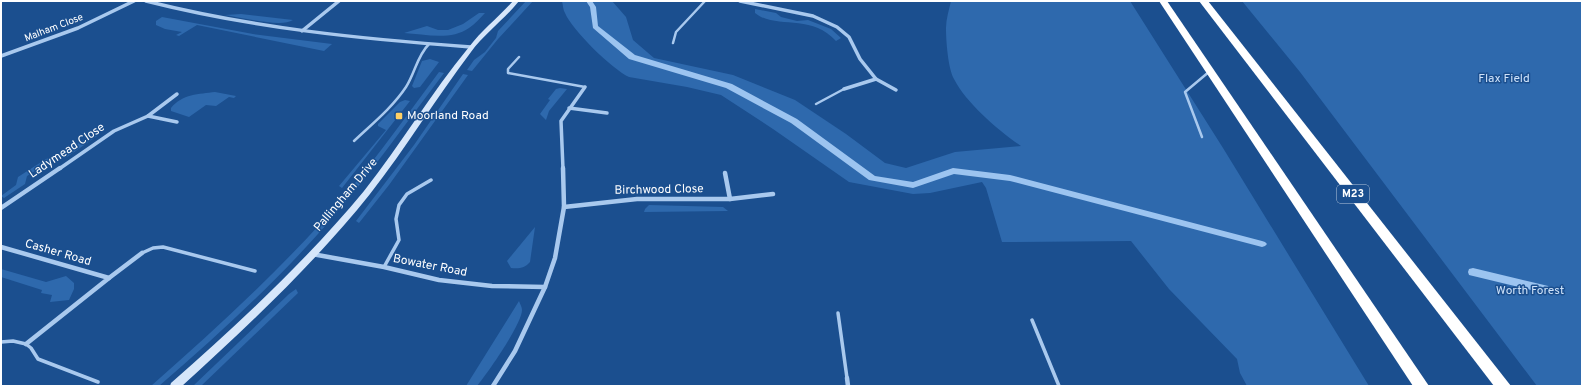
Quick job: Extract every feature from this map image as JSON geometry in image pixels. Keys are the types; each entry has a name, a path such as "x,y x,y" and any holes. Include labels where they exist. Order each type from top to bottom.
{"highway":[{"path":"1163,1 1421,386"},
{"name":"M23","path":"1203,1 1503,386"}],"street":[{"name":"Malham Close","path":"1,56 78,28 134,1"},
{"path":"146,1 217,18 250,24 302,31 471,48"},
{"path":"302,31 339,1"},
{"name":"Pallingham Drive","path":"174,386 209,356 312,254 366,193 471,48 516,1"},
{"path":"740,1 809,15 837,27 849,37 860,59 876,79 896,90"},
{"path":"844,89 876,79"},
{"path":"493,386 516,352 545,287 555,258 564,207 560,127 561,121 568,108 585,87"},
{"name":"Ladymead Close","path":"1,208 114,131 148,116 177,94"},
{"path":"568,108 607,113"},
{"path":"148,116 177,122"},
{"path":"725,173 730,199"},
{"name":"Birchwood Close","path":"564,207 637,199 730,199 773,194"},
{"name":"Casher Road","path":"1,247 109,278"},
{"path":"26,344 109,278 142,254"},
{"name":"Bowater Road","path":"312,254 384,267 440,280 492,286 545,287"},
{"path":"847,378 848,386"}],"lane":[{"path":"672,43 676,32 705,1"},
{"path":"354,141 393,103 406,87 411,78 420,52 429,44"},
{"path":"518,57 508,69 508,73 585,87"},
{"path":"1202,137 1185,92 1210,71"},
{"path":"816,104 844,89"},
{"path":"384,267 394,251 399,239 396,219 398,205 412,190 431,180"},
{"path":"142,254 153,248 163,247 255,271"},
{"path":"838,312 847,378"},
{"path":"1032,320 1059,386"},
{"path":"1,342 13,341 26,344 31,348 38,359 98,382"}],"green space":[{"path":"526,1 533,1 498,39 472,71 467,70 474,60 485,52 496,38 498,31"},
{"path":"562,1 612,1 626,17 633,40 654,58 733,75 795,100 846,134 885,163 906,168 955,152 1021,146 1003,133 975,107 959,88 954,79 949,61 946,33 946,21 951,1 1130,1 1223,148 1369,386 1247,386 1240,373 1237,359 1169,289 1131,241 1002,242 986,188 982,182 930,193 913,194 849,182 721,95 687,87 629,77 622,73 603,58 584,39 564,12"},
{"path":"1242,1 1582,1 1582,386 1537,386 1300,72"},
{"path":"755,9 776,13 781,17 797,21 808,20 831,29 841,38 836,41 826,32 805,24 773,21 763,18 755,13"},
{"path":"479,13 485,13 469,28 462,32 446,36 404,33 427,26 438,30 448,30 463,24"},
{"path":"241,14 293,20 279,23 250,20 225,15"},
{"path":"162,17 253,34 332,44 324,51 197,25 179,36 176,35 182,32 165,29 156,25 156,21"},
{"path":"430,59 439,62 420,87 414,88 412,86 422,61"},
{"path":"439,72 444,73 358,187 308,246 246,308 203,347 159,386 151,386 238,307 321,223 367,168"},
{"path":"463,74 468,75 389,185 359,223 356,221 414,145"},
{"path":"556,89 567,89 549,111 546,120 540,114 550,100 548,99"},
{"path":"215,92 236,96 234,98 229,97 216,106 206,105 189,117 171,111 171,108 175,103 186,97"},
{"path":"405,100 410,101 342,188 339,186 386,130 378,126 378,124 400,102"},
{"path":"94,133 97,136 67,157 50,161 27,176 25,184 4,198 1,196 16,185 18,177 46,159 64,153"},
{"path":"649,205 723,207 728,211 644,212"},
{"path":"535,227 530,262 522,268 511,268 507,261"},
{"path":"1,269 46,282 66,276 74,283 74,289 69,300 50,302 52,295 41,293 42,290 1,277"},
{"path":"296,289 298,293 201,386 193,386 289,294"},
{"path":"519,301 522,309 520,317 503,349 477,386 466,386"}],"waterway":[{"path":"589,1 593,7 595,27 632,57 729,86 794,121 872,178 913,185 953,171 1010,178 1262,244"},
{"path":"1473,272 1544,289"}],"place":[{"name":"Moorland Road","path":"399,116"}],"park label":[{"name":"Flax Field","path":"1504,79"},
{"name":"Worth Forest","path":"1530,291"}]}
